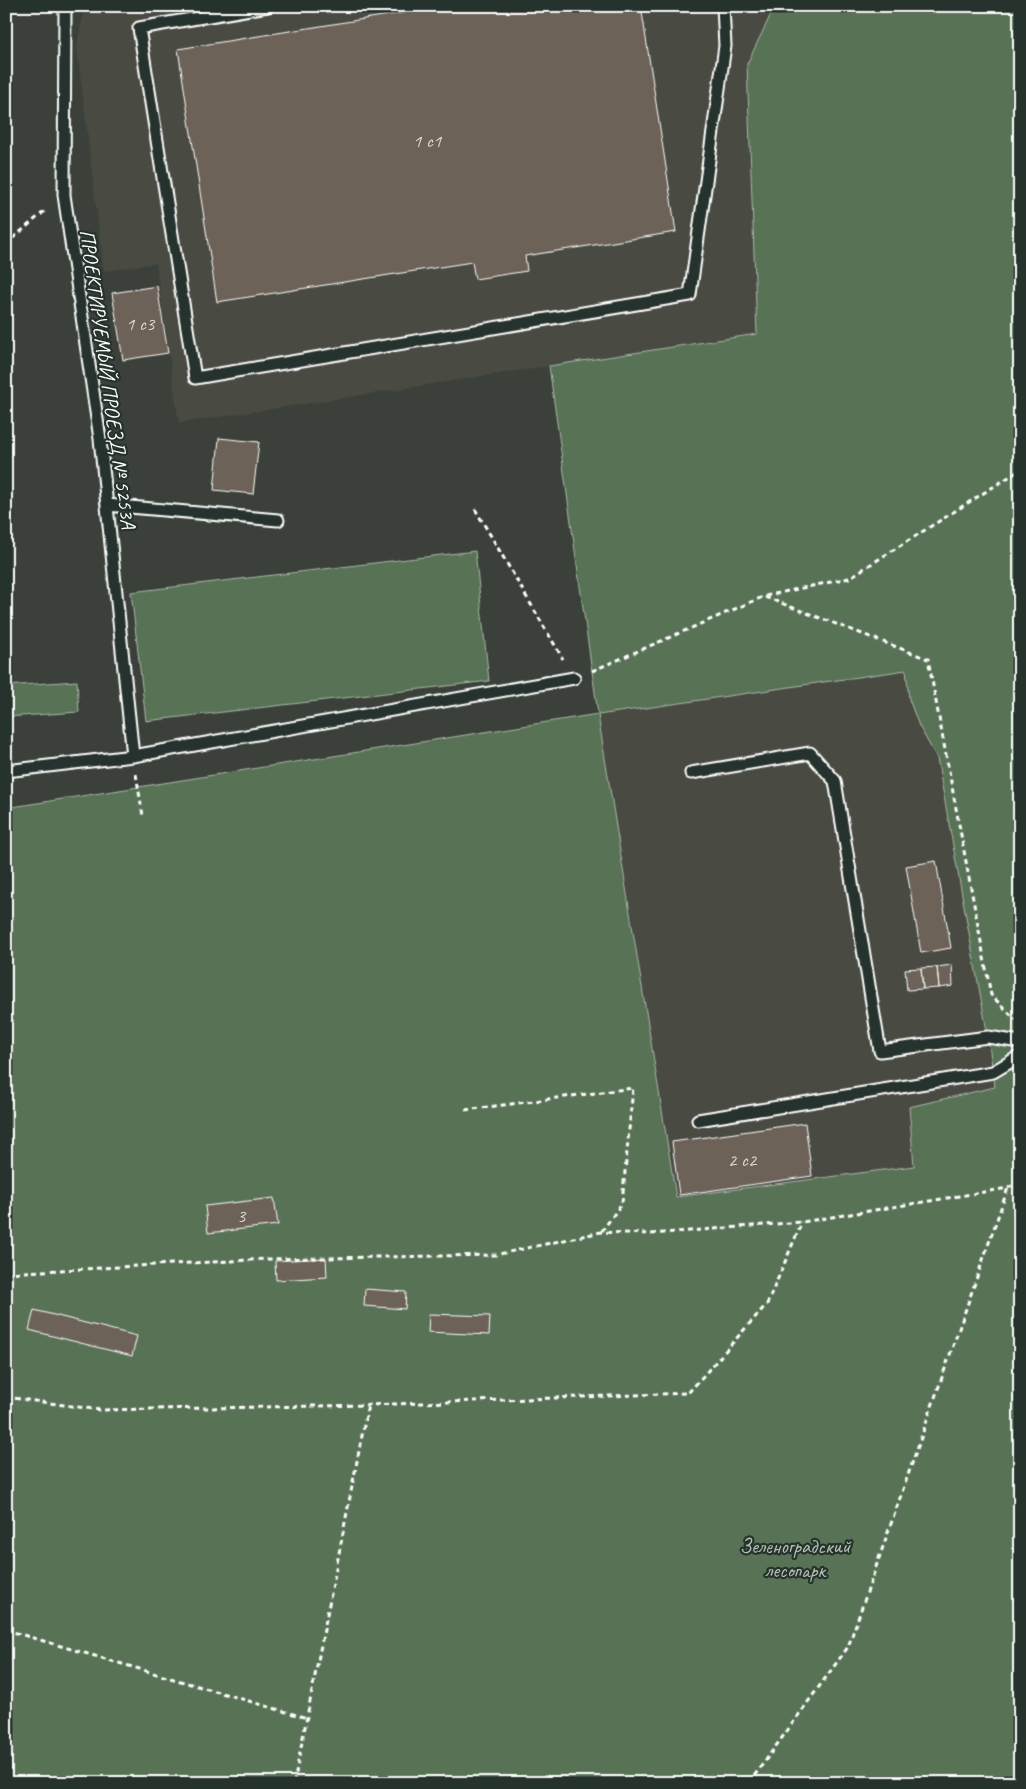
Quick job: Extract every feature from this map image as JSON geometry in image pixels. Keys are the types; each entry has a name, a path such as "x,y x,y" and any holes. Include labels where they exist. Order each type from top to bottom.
{"lane":[{"name":"ПРОЕКТИРУЕМЫЙ ПРОЕЗД № 5253А","path":"65,6 64,195 100,439 133,756"},
{"path":"268,6 139,28 195,378 690,295 725,46 723,6"},
{"path":"107,505 278,520"},
{"path":"6,771 133,756 574,678"},
{"path":"692,773 810,753 836,781 880,1052 988,1037 1020,1042"},
{"path":"698,1120 993,1072 1020,1056"}],"path":[{"path":"6,244 64,195"},
{"path":"475,509 574,678 765,596 849,578 1020,470"},
{"path":"765,596 928,659 992,994 1020,1025"},
{"path":"133,756 143,816"},
{"path":"465,1110 632,1088 622,1203 601,1232"},
{"path":"6,1273 267,1258 495,1255 601,1232 650,1234 802,1222 1008,1188 1020,1181"},
{"path":"749,1783 848,1646 1008,1188"},
{"path":"6,1397 100,1410 368,1405 688,1393 767,1304 802,1222"},
{"path":"294,1783 368,1405"},
{"path":"6,1630 307,1718"}],"shaded area":[{"path":"85,6 775,6 747,64 757,334 179,423 156,263 104,271 77,47"},
{"path":"921,667 988,1037 995,1087 909,1107 915,1166 676,1197 598,715"}],"green space":[{"name":"Зеленоградский лесопарк","path":"775,6 1020,6 1020,1783 6,1783 6,808 598,714 549,366 757,334 747,64","holes":["906,670 909,699 919,726 937,758 988,1037 995,1087 909,1107 914,1166 676,1197 598,715"]},
{"path":"475,551 489,681 146,721 131,592"},
{"path":"77,681 79,712 6,717 6,686"}],"building":[{"path":"445,6 641,6 676,232 525,256 527,271 475,279 472,262 217,302 178,49"},
{"path":"157,286 168,353 123,360 112,293"},
{"path":"219,438 259,442 253,494 214,490"},
{"path":"936,861 951,948 921,953 906,866"},
{"path":"952,965 953,986 939,988 937,967"},
{"path":"937,967 939,988 923,989 921,968"},
{"path":"921,968 923,989 907,990 905,969"},
{"path":"805,1123 812,1176 679,1195 672,1142"},
{"path":"274,1198 278,1225 208,1233 205,1206"},
{"path":"326,1258 327,1277 276,1280 275,1261"},
{"path":"365,1289 406,1292 405,1309 364,1306"},
{"path":"34,1310 137,1336 132,1356 29,1330"},
{"path":"429,1314 490,1316 489,1335 428,1332"}]}
